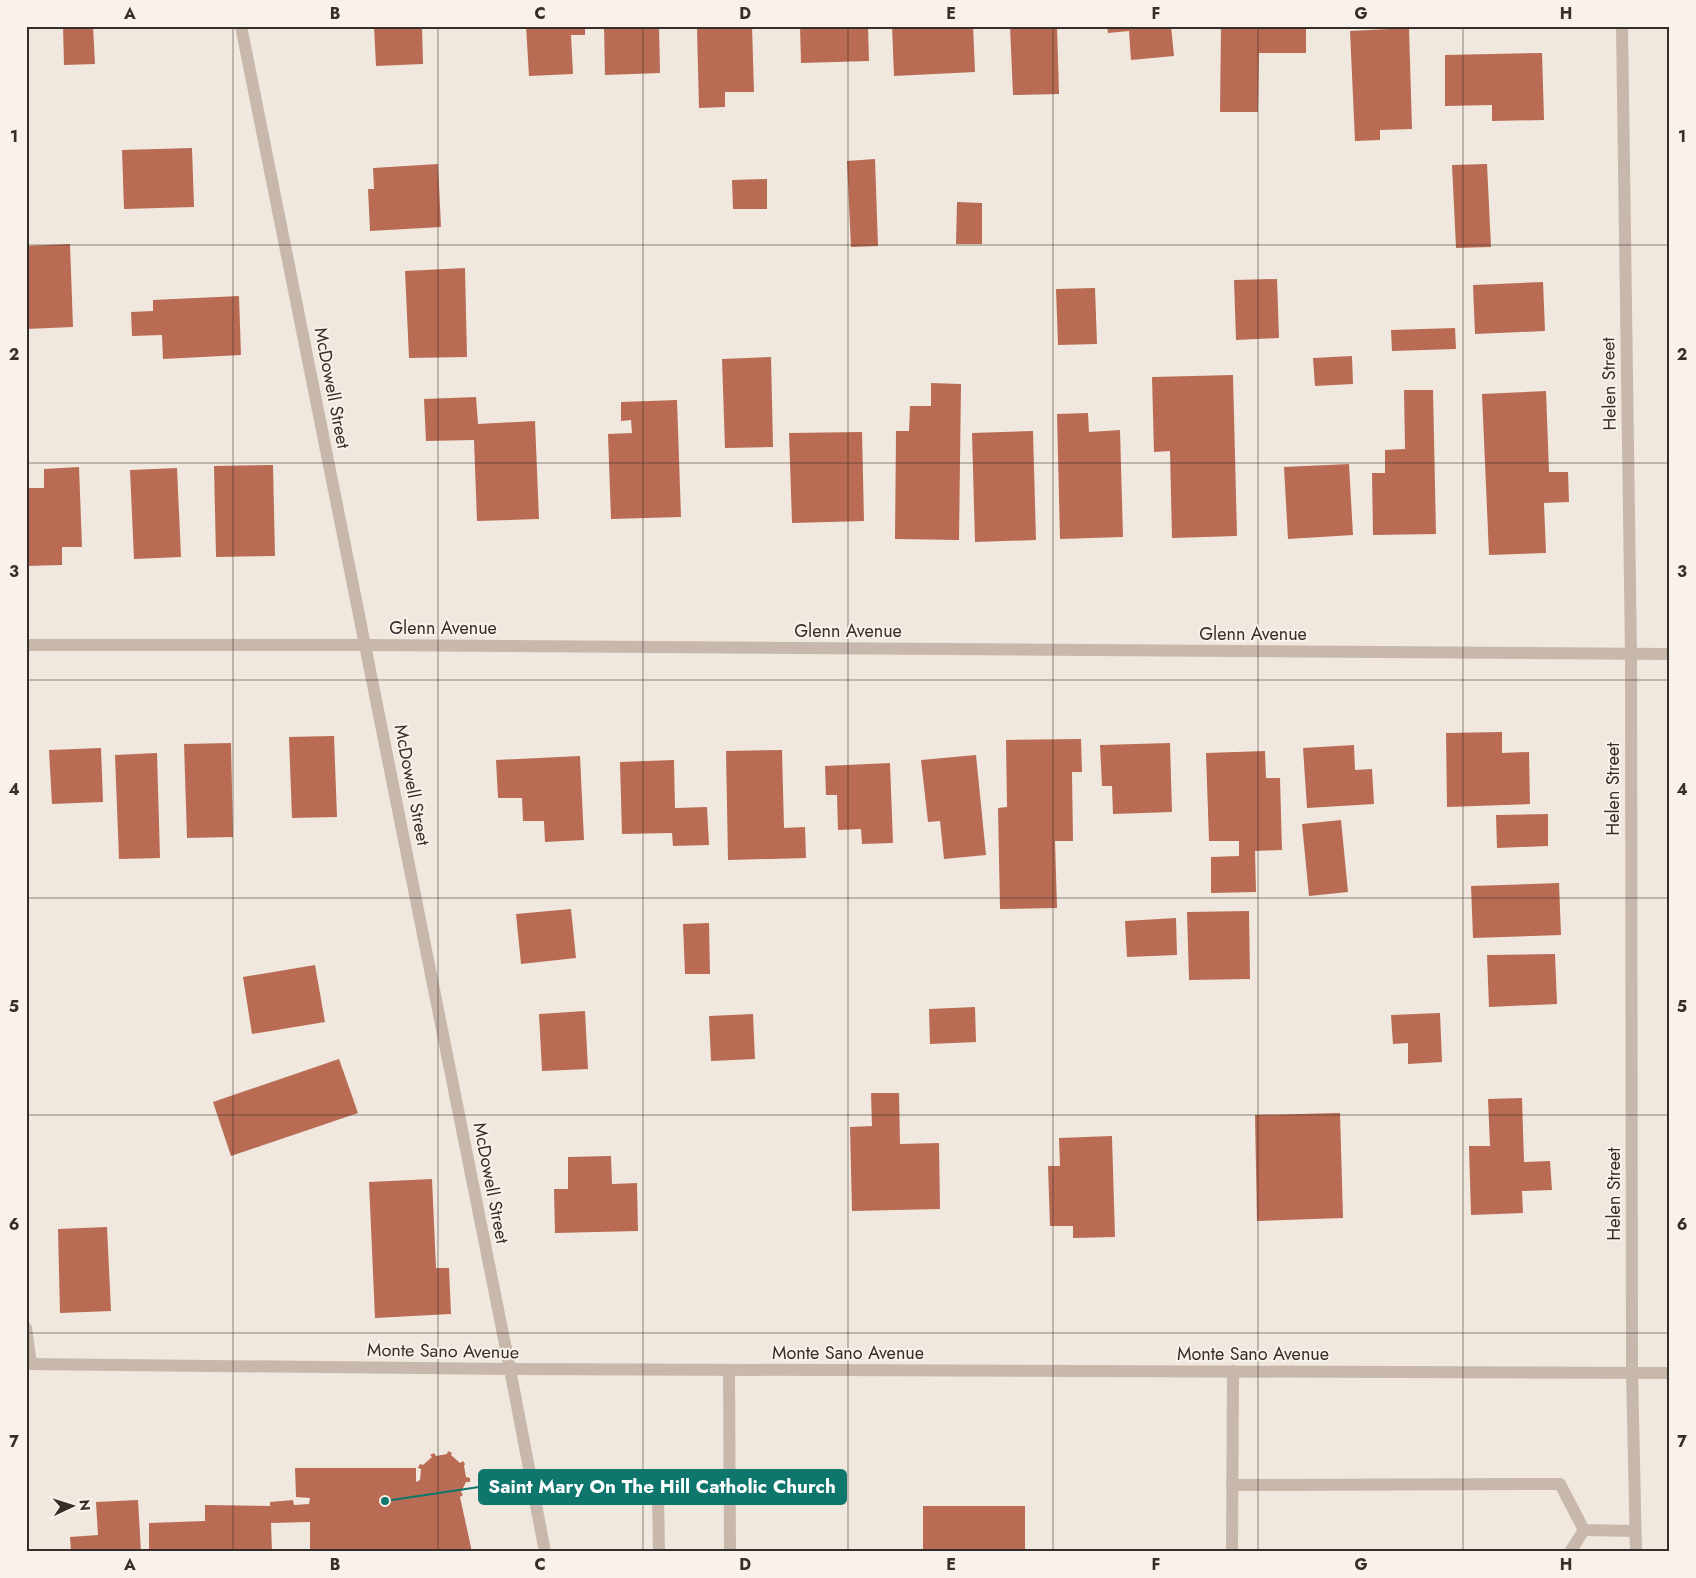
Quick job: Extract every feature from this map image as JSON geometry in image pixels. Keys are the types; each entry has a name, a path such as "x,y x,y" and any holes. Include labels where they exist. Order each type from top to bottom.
{"street":[{"name":"McDowell Street","path":"241,26 366,645 545,1552"},
{"name":"Helen Street","path":"1622,26 1631,654 1632,1372 1636,1552"},
{"name":"Glenn Avenue","path":"26,645 366,645 1670,654"},
{"path":"26,1328 29,1364"},
{"name":"Monte Sano Avenue","path":"29,1364 510,1370 1670,1373"},
{"path":"728,1370 730,1552"},
{"path":"1232,1552 1233,1371"},
{"path":"1232,1485 1560,1484 1584,1530"},
{"path":"659,1552 658,1494 730,1493"},
{"path":"1584,1530 1636,1531"},
{"path":"1570,1552 1584,1530"}],"building":[{"path":"63,26 93,26 95,64 64,65"},
{"path":"374,26 422,26 423,64 376,66"},
{"path":"526,26 585,26 585,35 571,35 573,74 529,76"},
{"path":"604,26 659,26 660,73 605,75"},
{"path":"687,26 752,26 754,92 725,92 725,107 699,108 697,28 687,28"},
{"path":"800,26 868,26 869,61 801,63"},
{"path":"892,26 973,26 975,72 894,76"},
{"path":"1010,26 1057,26 1059,94 1013,95"},
{"path":"1107,26 1171,26 1174,56 1131,60 1129,31 1108,33"},
{"path":"1221,26 1306,26 1306,53 1259,53 1258,112 1220,112"},
{"path":"1409,28 1412,129 1380,130 1380,140 1355,141 1350,31"},
{"path":"1542,53 1544,120 1492,121 1492,105 1445,106 1445,55"},
{"path":"192,148 194,207 124,209 122,150"},
{"path":"875,159 878,246 851,247 847,161"},
{"path":"438,164 441,227 370,231 368,189 374,189 373,168"},
{"path":"1487,164 1491,247 1456,248 1452,165"},
{"path":"767,179 767,209 733,209 732,180"},
{"path":"957,202 982,203 982,244 956,244"},
{"path":"70,244 73,327 26,329 26,246"},
{"path":"465,268 467,357 409,358 405,271"},
{"path":"1277,279 1279,338 1236,340 1234,280"},
{"path":"1543,282 1545,331 1475,334 1473,285"},
{"path":"1095,288 1097,344 1058,345 1056,289"},
{"path":"239,296 241,355 163,359 162,335 132,336 131,312 153,311 153,300"},
{"path":"1455,328 1456,349 1392,351 1391,330"},
{"path":"1352,356 1353,384 1315,386 1313,358"},
{"path":"771,357 773,447 725,448 722,359"},
{"path":"1233,375 1237,536 1172,538 1170,451 1154,452 1152,377"},
{"path":"931,383 961,384 959,540 895,539 896,431 909,431 910,406 931,406"},
{"path":"1404,390 1433,390 1436,534 1373,535 1372,473 1385,473 1385,450 1405,449"},
{"path":"1546,391 1549,472 1568,472 1569,502 1544,503 1546,553 1489,555 1482,394"},
{"path":"476,397 478,424 535,421 539,519 477,521 474,440 426,441 424,399"},
{"path":"677,400 681,517 611,519 608,434 632,433 631,420 621,421 621,402"},
{"path":"1088,413 1089,432 1120,430 1123,537 1060,539 1057,414"},
{"path":"1033,431 1036,540 975,542 972,433"},
{"path":"862,432 864,521 792,523 789,433"},
{"path":"1349,464 1353,535 1288,539 1284,467"},
{"path":"273,465 275,556 216,557 214,466"},
{"path":"79,467 82,547 62,547 62,565 26,566 26,488 44,488 44,469"},
{"path":"177,468 181,557 134,559 130,470"},
{"path":"1502,732 1502,753 1529,752 1530,804 1447,807 1446,733"},
{"path":"334,736 337,817 292,818 289,737"},
{"path":"1081,739 1082,772 1072,772 1073,841 1055,841 1057,908 1000,909 998,808 1007,807 1006,740"},
{"path":"231,743 233,837 187,838 184,744"},
{"path":"1170,743 1172,812 1113,814 1112,786 1102,786 1100,745"},
{"path":"1354,745 1355,770 1372,769 1374,804 1307,808 1303,748"},
{"path":"101,748 103,802 52,804 49,750"},
{"path":"782,750 784,828 805,827 806,858 728,860 726,751"},
{"path":"1265,751 1266,778 1280,778 1282,850 1255,851 1256,892 1211,893 1211,857 1239,856 1239,841 1209,841 1206,753"},
{"path":"157,753 160,858 119,859 115,755"},
{"path":"976,755 986,855 944,859 940,821 928,822 921,760"},
{"path":"580,756 584,840 545,842 544,821 523,821 522,798 498,798 496,760"},
{"path":"674,760 675,808 707,807 709,845 673,846 672,833 622,834 620,762"},
{"path":"890,763 893,843 862,844 861,829 838,830 837,795 826,795 825,766"},
{"path":"1548,814 1548,846 1497,848 1496,815"},
{"path":"1341,820 1348,892 1309,896 1302,824"},
{"path":"1559,883 1561,935 1473,938 1471,886"},
{"path":"571,909 576,958 521,964 516,914"},
{"path":"1249,911 1250,979 1189,980 1187,912"},
{"path":"1176,918 1177,955 1127,957 1125,921"},
{"path":"709,923 710,974 685,974 683,924"},
{"path":"1555,954 1557,1004 1489,1007 1487,955"},
{"path":"315,965 325,1022 252,1034 243,977"},
{"path":"975,1007 976,1042 930,1044 929,1009"},
{"path":"585,1011 588,1069 542,1071 539,1014"},
{"path":"1440,1013 1442,1062 1408,1064 1408,1043 1393,1044 1391,1015"},
{"path":"753,1014 755,1059 711,1061 709,1016"},
{"path":"339,1059 358,1113 231,1156 213,1102"},
{"path":"871,1093 899,1093 900,1144 939,1143 940,1209 852,1211 850,1127 872,1126"},
{"path":"1522,1098 1524,1162 1550,1161 1552,1190 1522,1191 1523,1213 1471,1215 1469,1146 1490,1146 1488,1099"},
{"path":"1340,1113 1343,1218 1257,1221 1255,1115"},
{"path":"1112,1136 1115,1237 1073,1238 1073,1226 1050,1226 1048,1166 1060,1166 1059,1138"},
{"path":"611,1156 612,1184 637,1183 638,1231 555,1233 554,1189 568,1189 568,1157"},
{"path":"432,1179 436,1268 449,1268 451,1314 375,1318 369,1182"},
{"path":"107,1227 111,1311 60,1313 58,1229"},
{"path":"448,1451 460,1463 463,1461 466,1477 470,1478 470,1482 466,1482 461,1492 463,1495 460,1497 472,1552 310,1552 310,1522 271,1523 272,1552 149,1552 149,1523 205,1521 205,1505 270,1506 270,1502 293,1500 294,1505 309,1504 310,1498 296,1497 295,1468 416,1468 416,1482 420,1480 421,1469 418,1468 420,1464 423,1465 432,1457 430,1455 434,1453 436,1456 447,1454"},
{"path":"138,1500 141,1552 71,1552 70,1537 98,1535 96,1502"},
{"path":"923,1506 1025,1506 1025,1552 923,1552"}],"place":[{"name":"Saint Mary On The Hill Catholic Church","path":"385,1501"}]}
